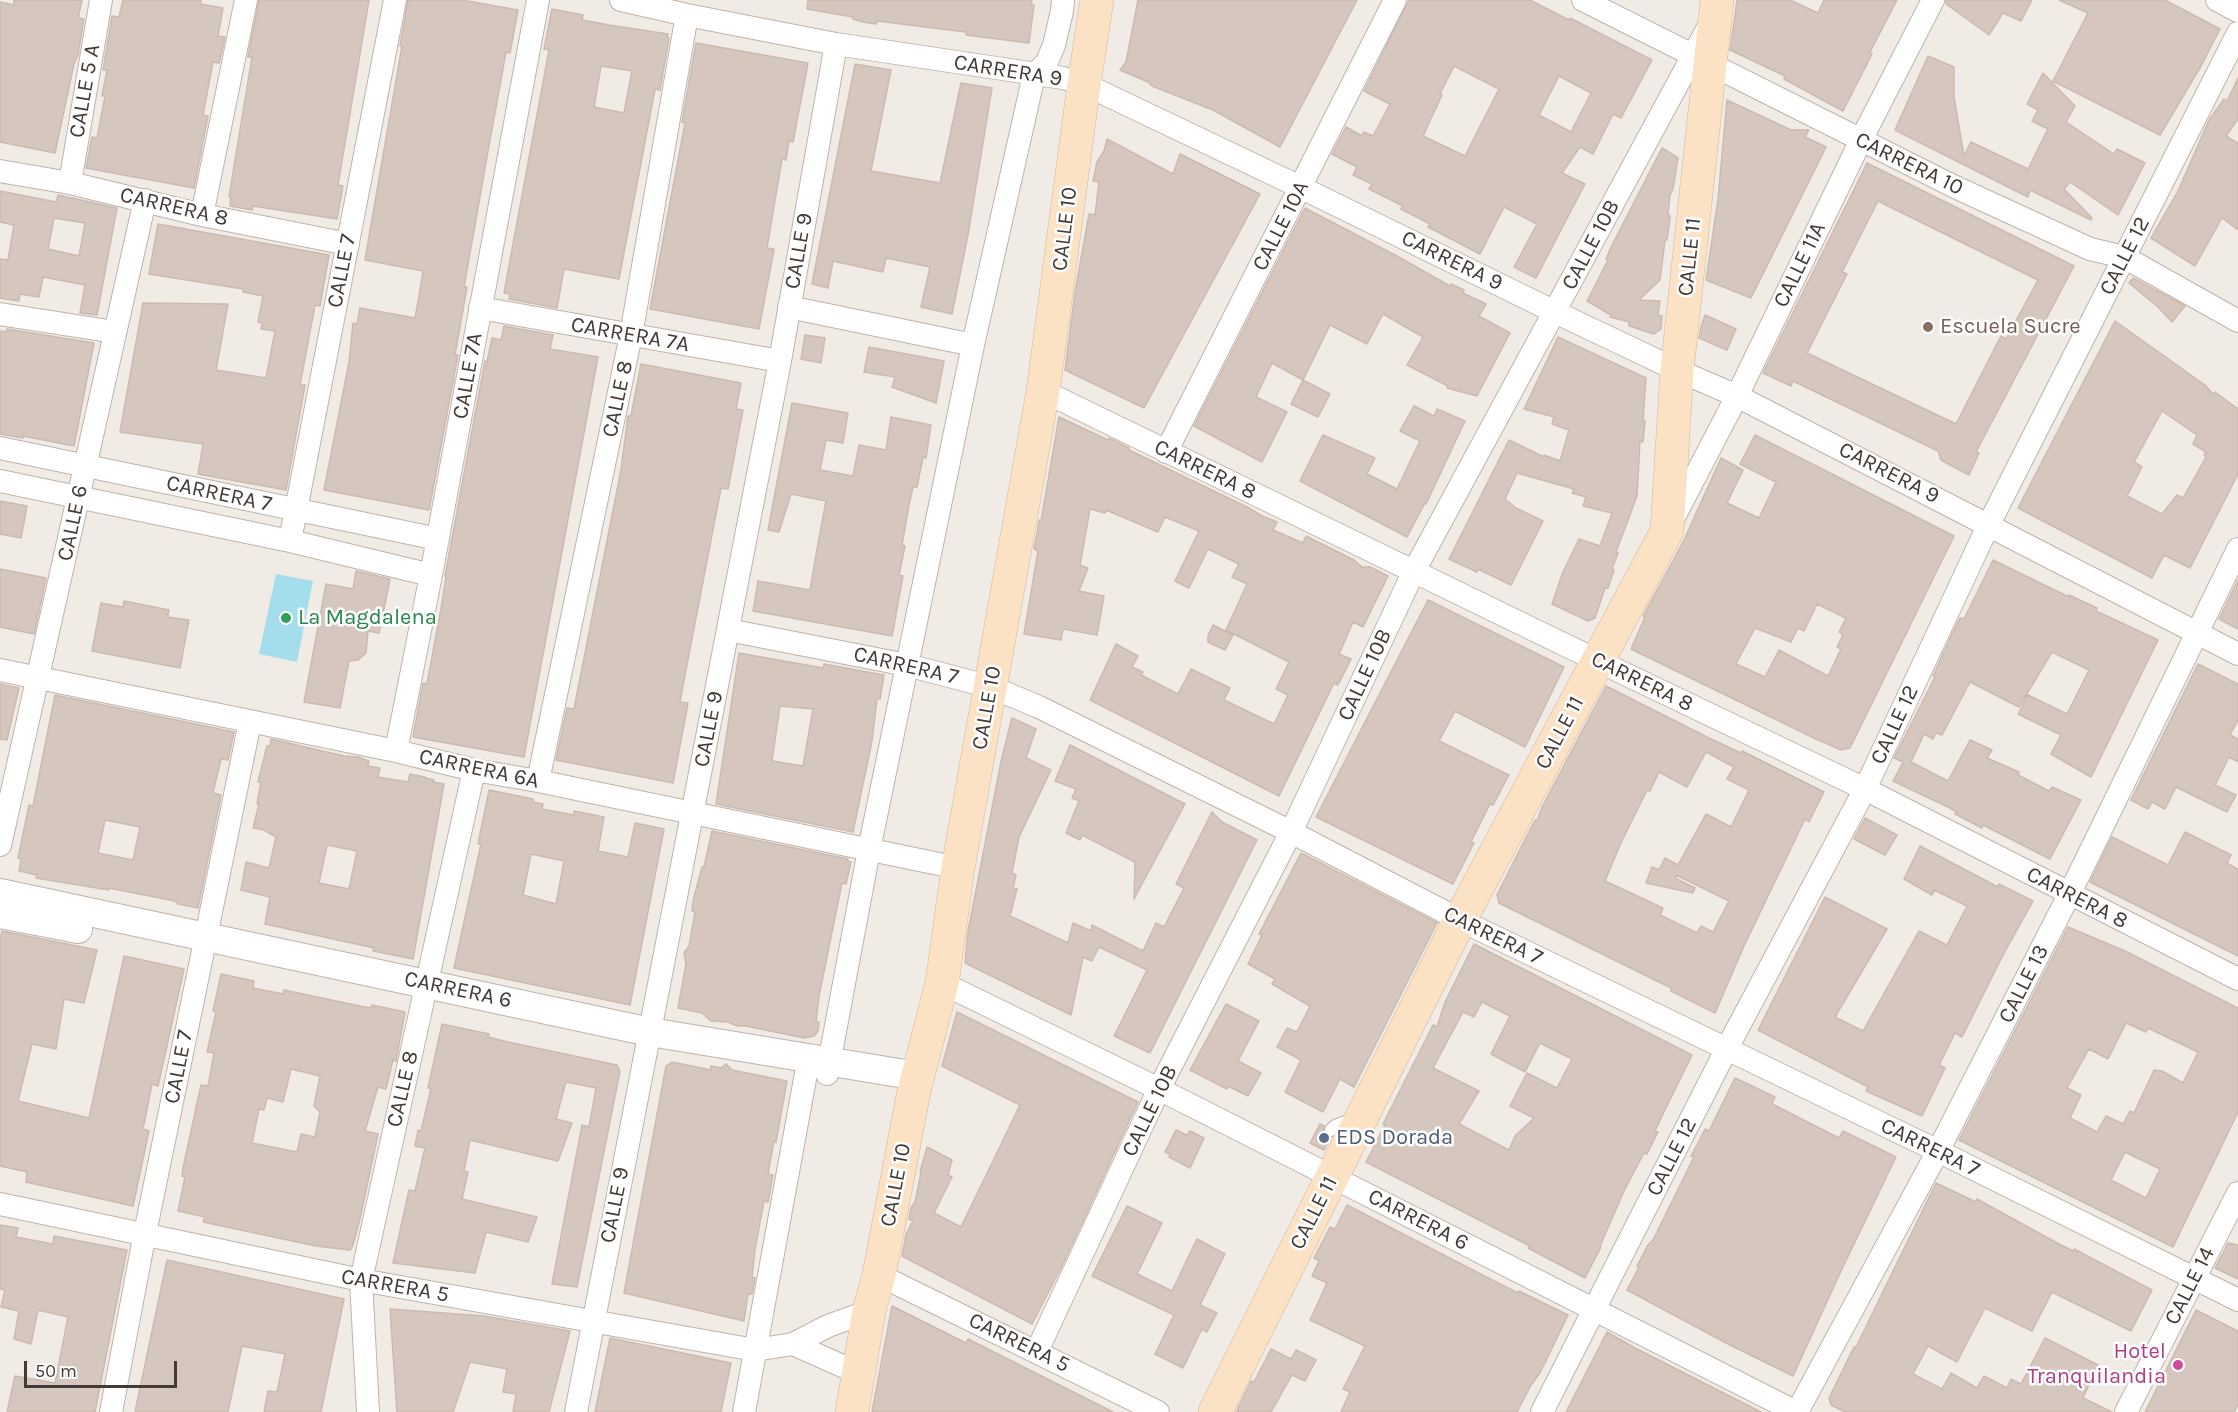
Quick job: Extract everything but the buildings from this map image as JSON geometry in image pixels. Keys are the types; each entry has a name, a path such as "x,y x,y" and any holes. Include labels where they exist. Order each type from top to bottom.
{"main road":[{"name":"CALLE 10","path":"852,1412 869,1311 879,1275 916,1083 942,983 958,868 1043,391 1084,84 1098,0"},
{"name":"CALLE 11","path":"1215,1412 1332,1167 1363,1116 1460,920 1667,531 1677,370 1703,59 1717,5"}],"street":[{"name":"CALLE 5 A","path":"70,183 101,0"},
{"path":"202,215 246,0"},
{"name":"CALLE 7","path":"290,541 395,0"},
{"name":"CALLE 7A","path":"396,751 438,539 538,0"},
{"name":"CARRERA 9","path":"621,0 836,44 1084,84 1555,312 1737,396 2238,654"},
{"path":"744,1412 755,1350 818,1066 869,850 973,345 1034,75 1047,62 1054,45 1063,0"},
{"name":"CALLE 10A","path":"1166,452 1395,0"},
{"name":"CARRERA 10","path":"1583,0 1861,140 2090,249 2124,257 2238,321"},
{"name":"CALLE 11A","path":"1667,531 1737,396 1861,140 1933,0"},
{"path":"2217,0 2238,11"},
{"name":"CALLE 8","path":"538,781 631,335 687,15"},
{"name":"CALLE 12","path":"1542,1412 1726,1050 1864,789 1989,524 2238,33"},
{"name":"CALLE 9","path":"576,1412 780,361 836,44"},
{"name":"CALLE 10B","path":"1037,1351 1159,1089 1291,832 1414,571 1555,312 1703,59"},
{"name":"CARRERA 8","path":"0,171 70,183 202,215 348,244"},
{"name":"CALLE 6","path":"0,845 145,200"},
{"path":"789,307 973,345"},
{"name":"CARRERA 7A","path":"480,308 780,361"},
{"path":"0,314 114,332"},
{"name":"CARRERA 8","path":"1043,391 1864,789 2238,979"},
{"name":"CARRERA 7","path":"0,448 438,539"},
{"name":"CARRERA 7","path":"0,481 290,541 431,575"},
{"name":"CALLE 13","path":"1797,1412 1938,1151 2069,894 2238,549"},
{"name":"CARRERA 7","path":"728,630 907,665 992,687 1039,707 1291,832 1460,920 1938,1151 2238,1300"},
{"name":"CARRERA 6A","path":"0,670 396,751 474,770 538,781 958,868"},
{"name":"CALLE 7","path":"111,1412 145,1233 250,722"},
{"name":"CALLE 8","path":"368,1412 361,1280 474,770"},
{"name":"CARRERA 6","path":"0,893 204,944 648,1040 916,1083"},
{"name":"CARRERA 6","path":"0,914 204,944"},
{"name":"CARRERA 6","path":"942,983 1159,1089 1332,1167 1594,1310 1797,1412"},
{"name":"CALLE 14","path":"2126,1412 2238,1193"},
{"name":"CARRERA 5","path":"0,1204 361,1280 755,1350 793,1344 828,1326 869,1311"},
{"name":"CARRERA 5","path":"879,1275 1158,1412"},
{"path":"793,1344 858,1373"}],"lane":[{"path":"1331,1130 1344,1122 1363,1116"}],"water":[{"name":"La Magdalena","path":"276,574 313,581 297,662 259,654"}],"place":[{"name":"Escuela Sucre","path":"1928,327"},
{"name":"La Magdalena","path":"286,618"},
{"name":"EDS Dorada","path":"1324,1138"},
{"name":"Hotel Tranquilandia","path":"2178,1365"}]}
